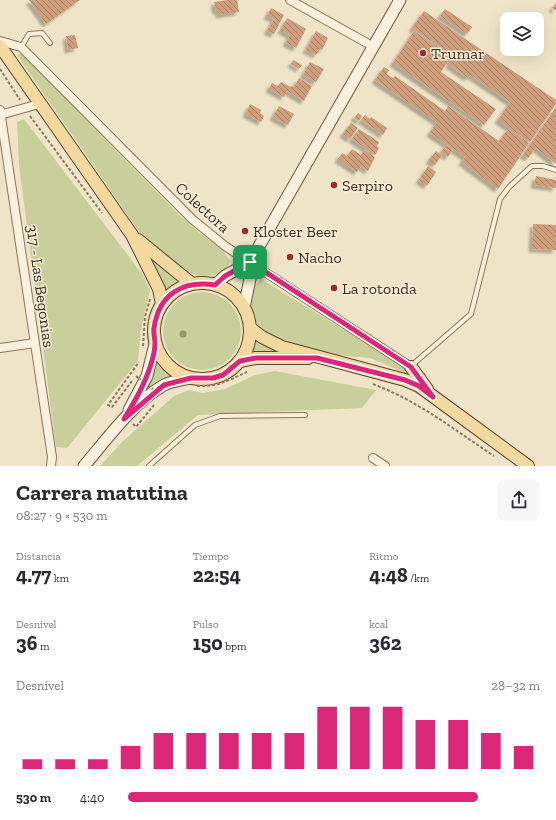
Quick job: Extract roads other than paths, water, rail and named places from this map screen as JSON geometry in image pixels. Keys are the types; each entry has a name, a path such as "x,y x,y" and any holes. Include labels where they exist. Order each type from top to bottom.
{"main road":[{"path":"215,285 225,276 250,262 400,0"},
{"path":"0,46 39,104 132,235 159,289 162,304"},
{"path":"132,235 159,259 192,284"},
{"path":"244,308 251,274 250,262"},
{"path":"84,466 124,419 164,385 191,382 223,375 240,361 250,340 250,328 244,308 237,298 227,290 215,285 192,284 172,293 162,304 155,323 155,344 141,389 124,419"},
{"path":"250,328 262,337 282,347 317,358 405,380 419,386 528,466"},
{"path":"155,344 168,366 191,382"},
{"path":"240,361 264,358 317,358"},
{"path":"411,367 433,397"}],"street":[{"path":"290,0 374,47"},
{"name":"Colectora","path":"0,41 21,47 192,219 225,246 411,367"},
{"path":"0,113 39,104"},
{"name":"317 - Las Begonias","path":"0,113 52,457 51,466"},
{"path":"0,348 35,343"},
{"path":"373,458 385,466"}],"lane":[{"path":"21,47 29,34 42,33 50,43"},
{"path":"411,367 471,314 500,199 509,187 532,166 543,166 556,170"},
{"path":"150,466 195,425 220,416 305,415"}],"place":[{"name":"Trumar","path":"423,53"},
{"name":"Serpiro","path":"334,185"},
{"name":"Kloster Beer","path":"245,231"},
{"name":"Nacho","path":"290,257"},
{"name":"La rotonda","path":"334,288"}]}
